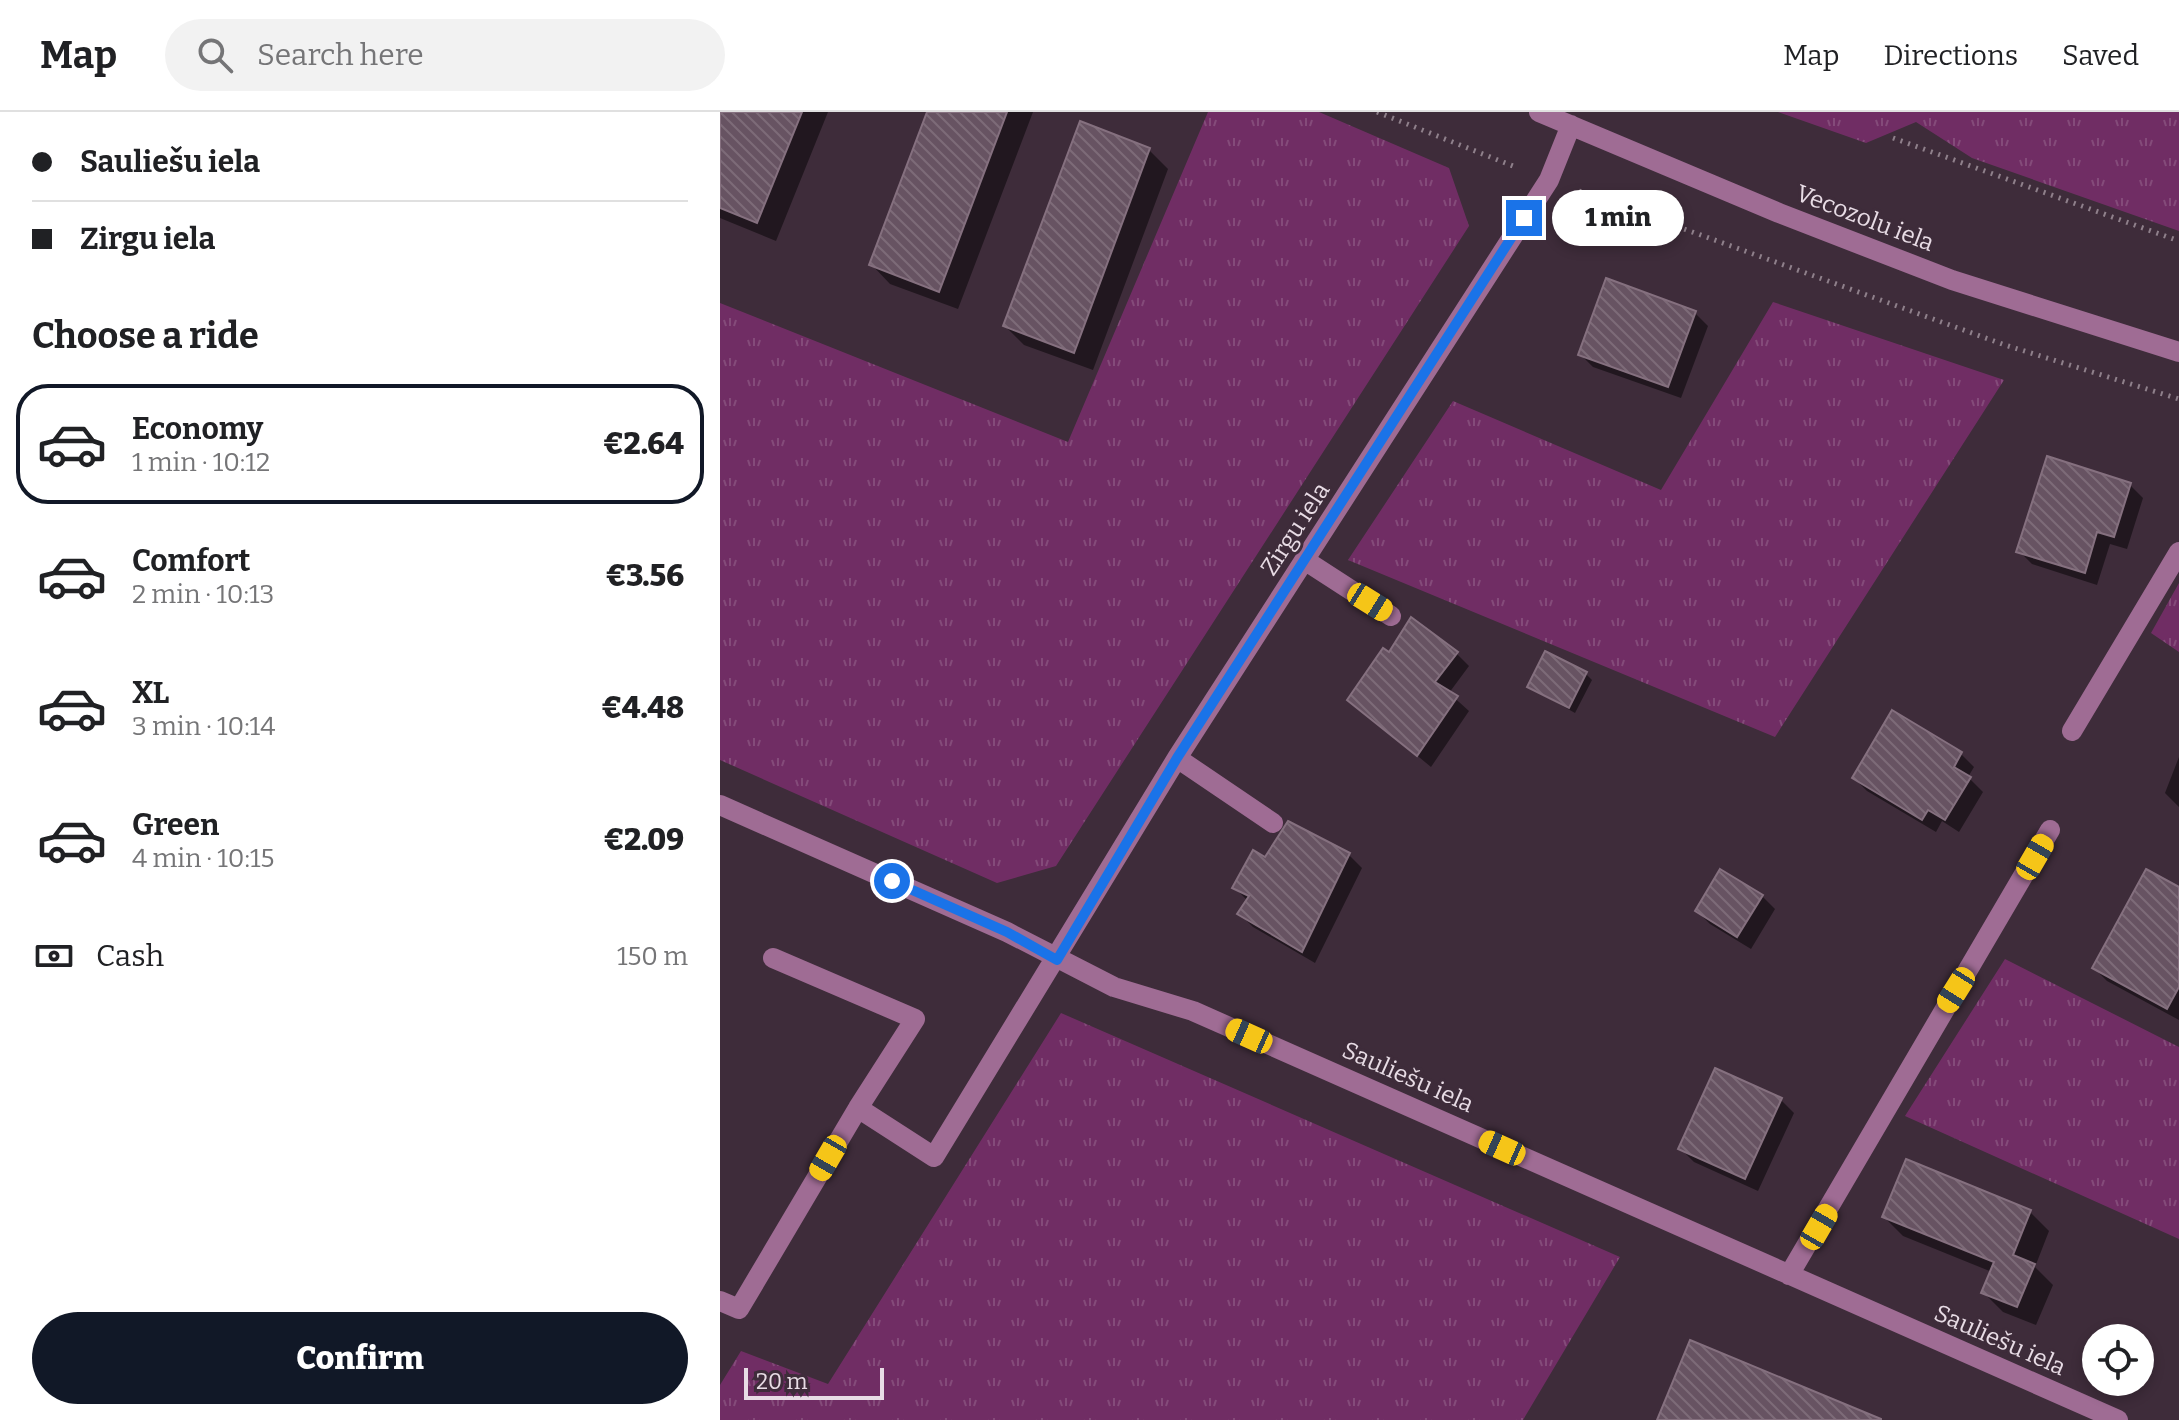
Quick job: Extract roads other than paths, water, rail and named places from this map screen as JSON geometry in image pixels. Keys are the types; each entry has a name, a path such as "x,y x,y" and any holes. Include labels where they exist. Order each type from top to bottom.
{"street":[{"name":"Vecozolu iela","path":"1539,112 1779,213 1952,280 2179,352"},
{"name":"Zirgu iela","path":"858,1108 934,1157 1057,960 1177,758 1549,180 1571,125"},
{"path":"2072,731 2179,552"},
{"path":"1306,561 1391,616"},
{"path":"1177,758 1273,823"},
{"name":"Sauliešu iela","path":"720,805 1007,932 1114,987 1193,1011 2118,1420"},
{"path":"1789,1275 2050,830"},
{"path":"720,1301 739,1309 858,1108 915,1019 773,958"}]}
